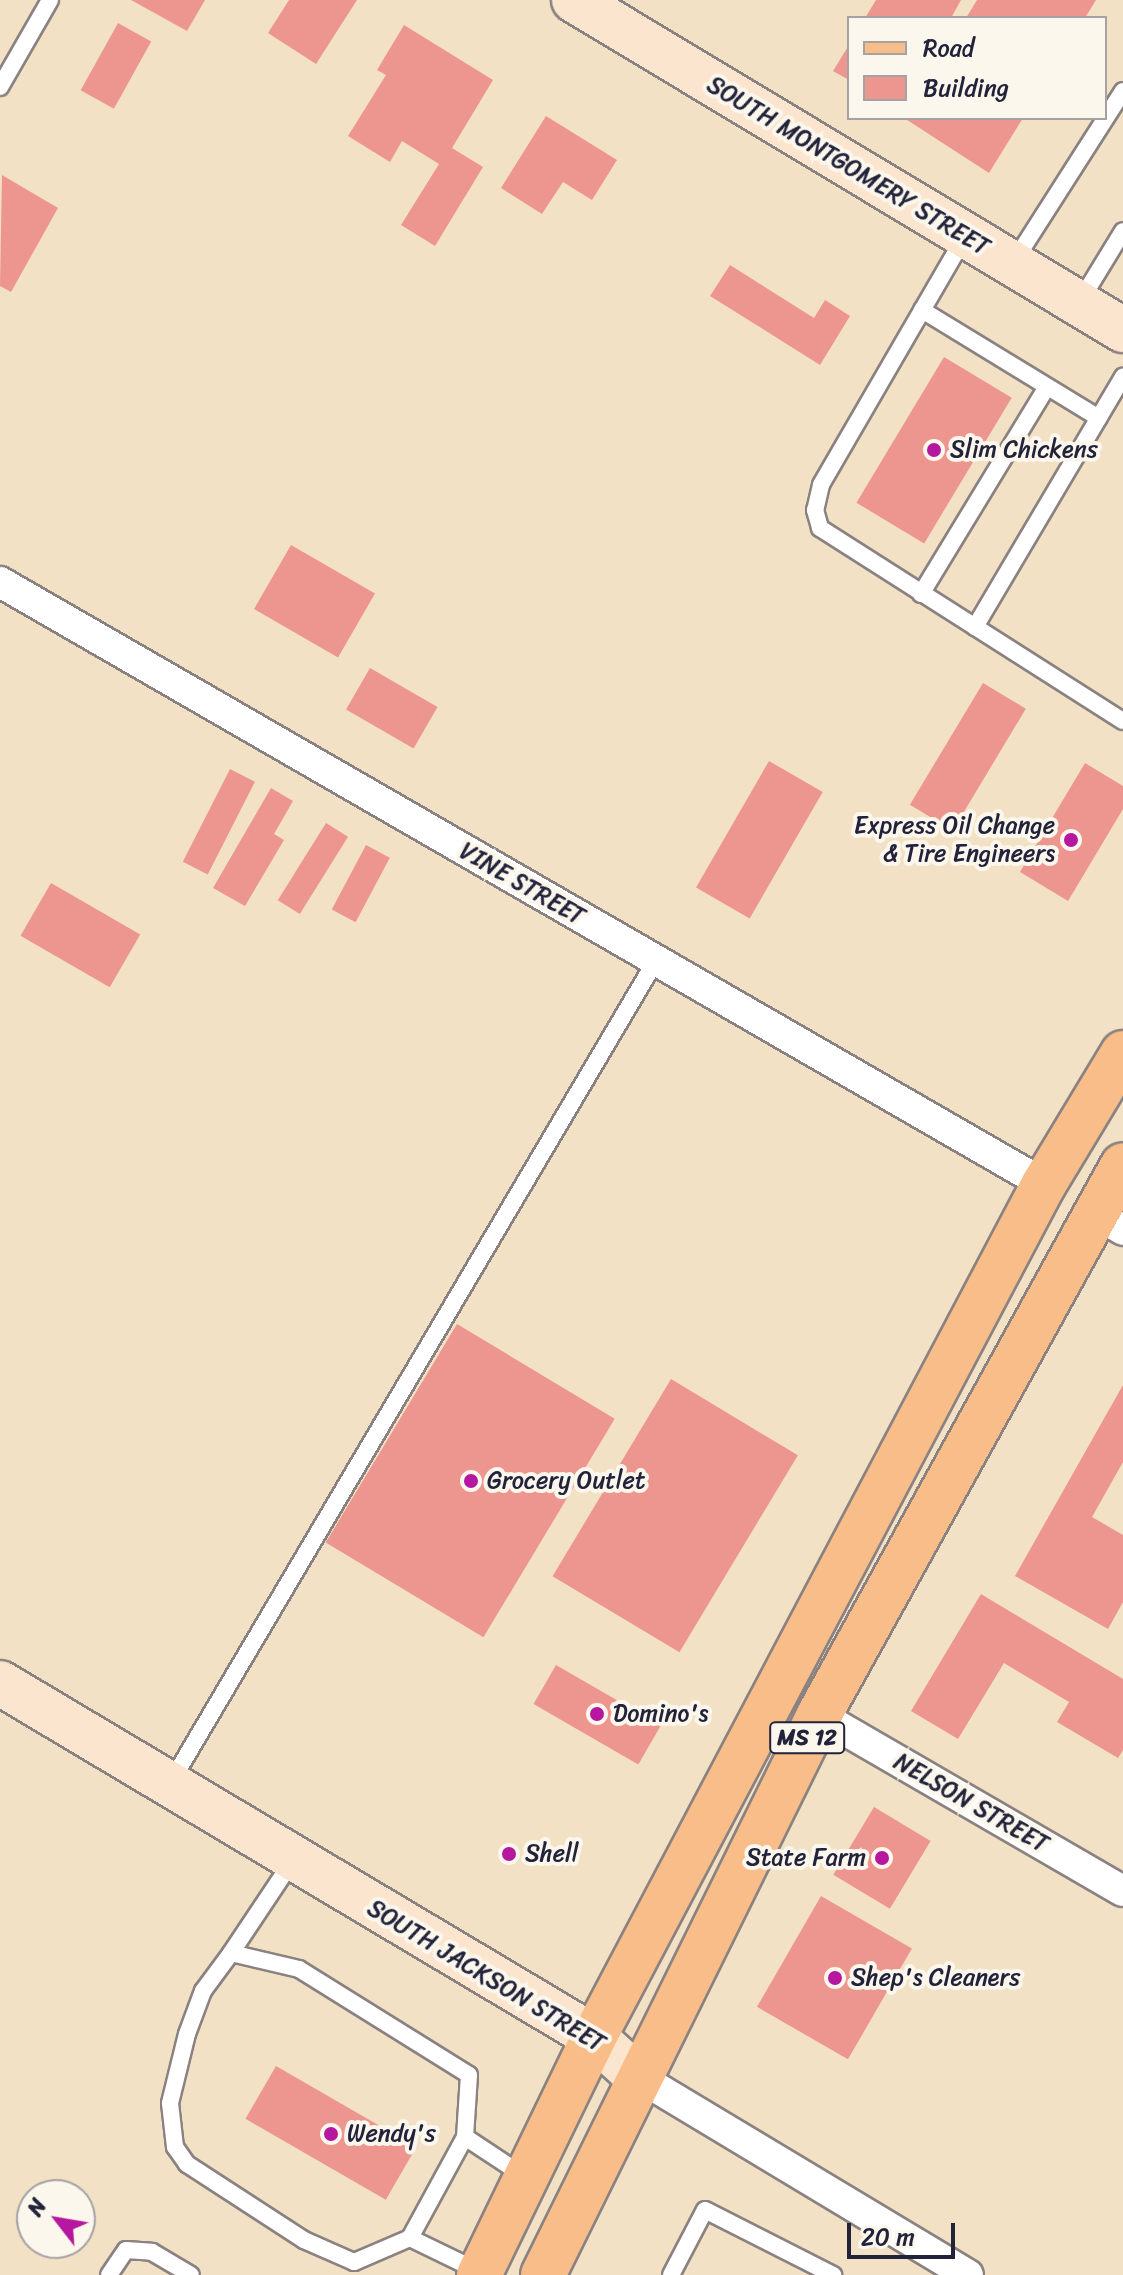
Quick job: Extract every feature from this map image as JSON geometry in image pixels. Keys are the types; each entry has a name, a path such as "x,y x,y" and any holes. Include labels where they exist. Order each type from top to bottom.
{"main road":[{"name":"SOUTH MONTGOMERY STREET","path":"574,0 1123,330"},
{"name":"MS 12","path":"480,2274 594,2037 1044,1184 1123,1053"},
{"name":"MS 12","path":"543,2275 637,2076 819,1715 1109,1222 1123,1165"},
{"name":"SOUTH JACKSON STREET","path":"0,1683 168,1787 594,2037 637,2076"}],"street":[{"name":"VINE STREET","path":"0,582 1044,1184"},
{"name":"NELSON STREET","path":"819,1715 1123,1891"},
{"name":"SOUTH JACKSON STREET","path":"637,2076 968,2275"}],"lane":[{"path":"0,87 50,0"},
{"path":"1107,116 1123,91"},
{"path":"1012,265 1104,120"},
{"path":"1078,305 1123,231"},
{"path":"965,236 821,485 815,510 820,528 1123,721"},
{"path":"922,310 1099,418"},
{"path":"975,627 1123,377"},
{"path":"921,594 1047,387"},
{"path":"168,1787 655,962"},
{"path":"231,1953 299,1969 469,2075 465,2137 410,2238 354,2262 304,2240 187,2164 175,2147 170,2103 187,2034 203,1991 293,1860"},
{"path":"465,2137 525,2176"},
{"path":"671,2275 705,2210 833,2275"},
{"path":"410,2238 480,2274"},
{"path":"109,2275 126,2250 152,2252 191,2275"}],"building":[{"path":"131,0 205,0 187,31"},
{"path":"289,0 357,0 316,64 268,33"},
{"path":"876,0 961,0 952,16 866,16"},
{"path":"977,0 1096,0 1086,16 967,16"},
{"path":"118,23 151,41 114,109 81,90"},
{"path":"404,25 493,80 452,148 483,167 435,246 401,225 439,164 402,141 390,162 348,136 386,75 377,70"},
{"path":"847,48 847,79 833,71"},
{"path":"546,116 617,160 592,200 563,182 542,214 501,188"},
{"path":"907,120 1022,120 989,173"},
{"path":"2,175 58,208 11,292 0,286"},
{"path":"730,265 814,318 825,300 850,316 820,365 710,296"},
{"name":"Slim Chickens","path":"944,357 1012,398 924,543 856,503"},
{"path":"291,545 375,594 338,658 254,609"},
{"path":"370,668 438,707 414,749 346,710"},
{"path":"983,683 1026,709 953,830 910,805"},
{"path":"769,761 823,792 750,918 696,887"},
{"name":"Express Oil Change & Tire Engineers","path":"1085,763 1123,786 1123,809 1068,901 1020,872"},
{"path":"230,769 255,782 208,874 183,862"},
{"path":"271,788 293,801 274,834 284,840 245,906 213,888"},
{"path":"326,823 348,837 300,914 278,900"},
{"path":"366,845 390,858 356,922 332,909"},
{"path":"51,883 140,934 110,987 20,936"},
{"name":"Grocery Outlet","path":"457,1324 615,1419 483,1637 326,1543"},
{"path":"671,1379 798,1455 679,1652 553,1576"},
{"path":"1123,1385 1123,1462 1092,1517 1123,1535 1123,1602 1108,1629 1015,1576"},
{"path":"981,1594 1123,1679 1123,1750 1118,1758 1057,1722 1069,1702 1004,1663 958,1739 911,1711"},
{"name":"Domino's","path":"556,1665 661,1726 638,1764 534,1704"},
{"name":"State Farm","path":"874,1807 931,1841 890,1909 833,1875"},
{"name":"Shep's Cleaners","path":"821,1896 912,1948 848,2059 757,2007"},
{"name":"Wendy's","path":"276,2066 416,2147 386,2200 246,2119"}],"place":[{"name":"Slim Chickens","path":"934,450"},
{"name":"Express Oil Change & Tire Engineers","path":"1071,840"},
{"name":"Grocery Outlet","path":"471,1481"},
{"name":"Domino's","path":"597,1714"},
{"name":"Shell","path":"509,1854"},
{"name":"State Farm","path":"882,1858"},
{"name":"Shep's Cleaners","path":"835,1978"},
{"name":"Wendy's","path":"331,2134"}]}
